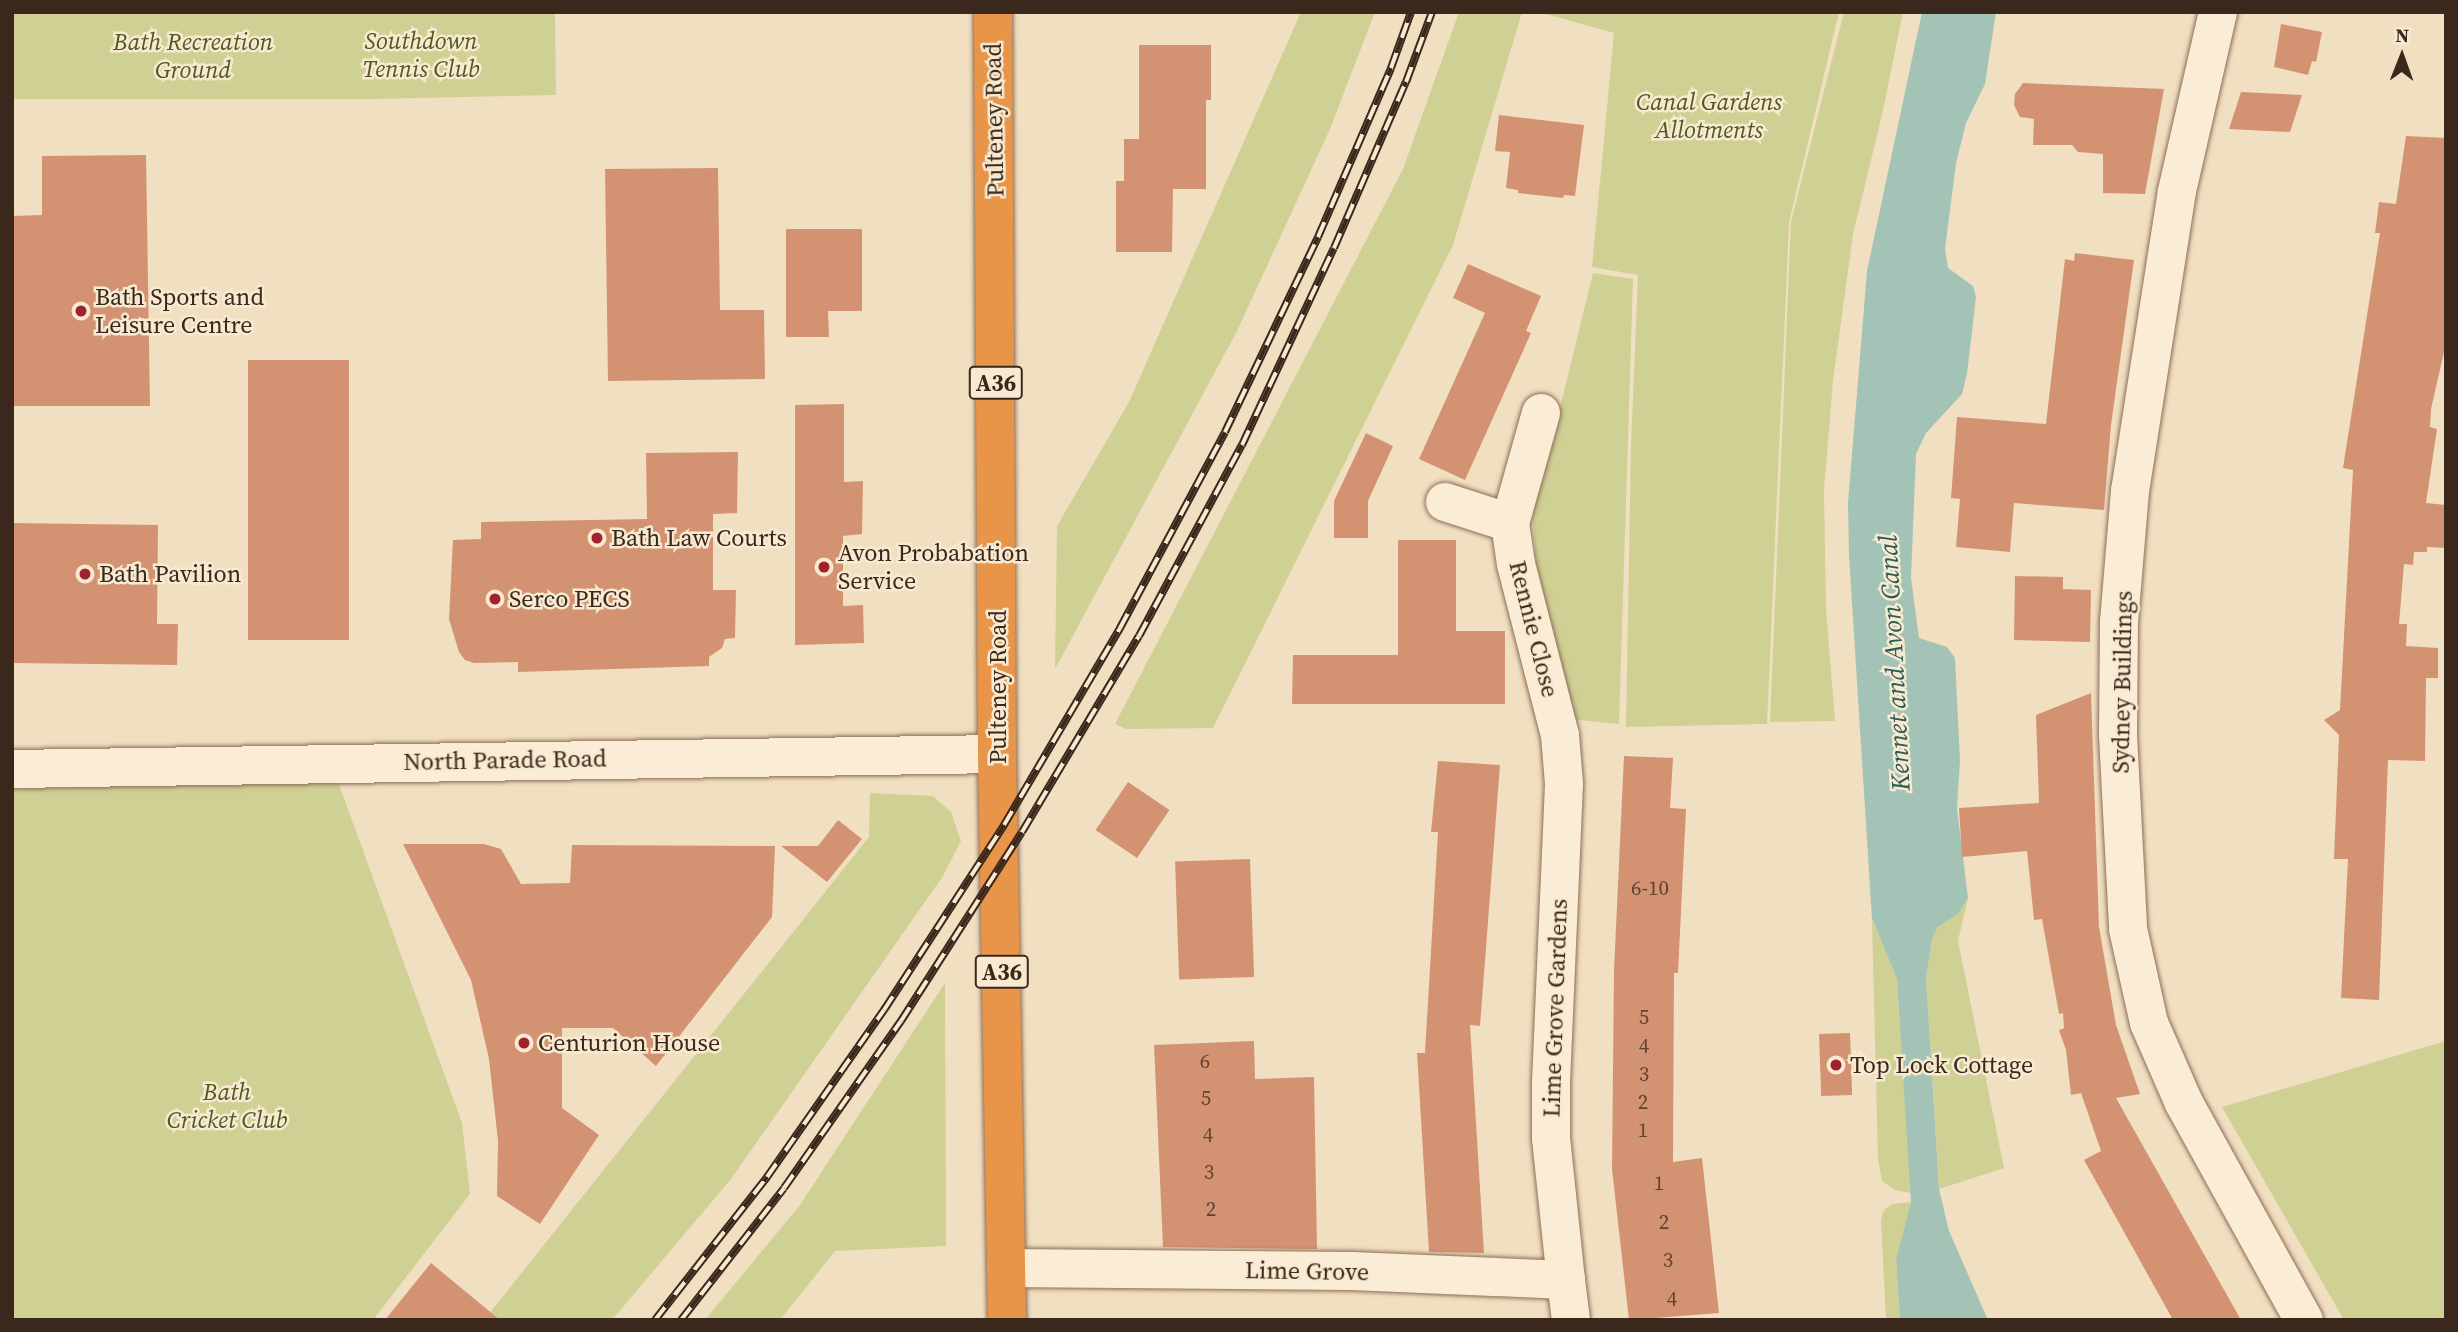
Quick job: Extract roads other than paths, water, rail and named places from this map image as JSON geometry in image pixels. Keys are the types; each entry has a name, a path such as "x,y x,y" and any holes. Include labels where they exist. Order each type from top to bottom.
{"highway":[{"name":"Pulteney Road","path":"993,12 997,754 1007,1320"}],"street":[{"name":"Sydney Buildings","path":"2218,12 2177,191 2130,491 2119,621 2118,722 2129,929 2149,1023 2184,1103 2304,1320"},
{"name":"Rennie Close","path":"1541,413 1510,523 1516,564 1560,735"},
{"path":"1445,502 1510,523"},
{"name":"Lime Grove Gardens","path":"1560,735 1564,784 1551,1138 1566,1280"},
{"name":"North Parade Road","path":"12,769 997,754"},
{"name":"Lime Grove","path":"1006,1268 1352,1271 1566,1280"},
{"path":"1566,1280 1571,1320"}],"water":[{"name":"Kennet and Avon Canal","path":"1922,12 1996,12 1985,84 1966,123 1956,163 1945,249 1948,268 1973,286 1976,297 1967,374 1962,394 1926,433 1916,454 1911,578 1919,638 1947,647 1955,658 1960,761 1957,808 1968,898 1958,914 1938,927 1932,939 1926,978 1939,1189 1949,1231 1988,1320 1900,1320 1896,1259 1911,1202 1897,979 1872,919 1849,555 1848,503 1867,271"}],"railway":[{"path":"655,1320 767,1177 884,1010 1004,825 1120,628 1225,432 1318,237 1391,68 1411,12"},
{"path":"681,1320 784,1188 901,1021 1022,832 1139,636 1242,445 1334,248 1406,82 1432,12"}],"place":[{"name":"Bath Sports and Leisure Centre","path":"81,311"},
{"name":"Bath Law Courts","path":"597,538"},
{"name":"Avon Probabation Service","path":"824,567"},
{"name":"Bath Pavilion","path":"85,574"},
{"name":"Serco PECS","path":"495,599"},
{"name":"Centurion House","path":"524,1043"},
{"name":"Top Lock Cottage","path":"1836,1065"}],"park label":[{"name":"Southdown Tennis Club","path":"421,55"},
{"name":"Bath Recreation Ground","path":"193,56"},
{"name":"Canal Gardens Allotments","path":"1709,116"},
{"name":"Bath Cricket Club","path":"227,1106"}]}
